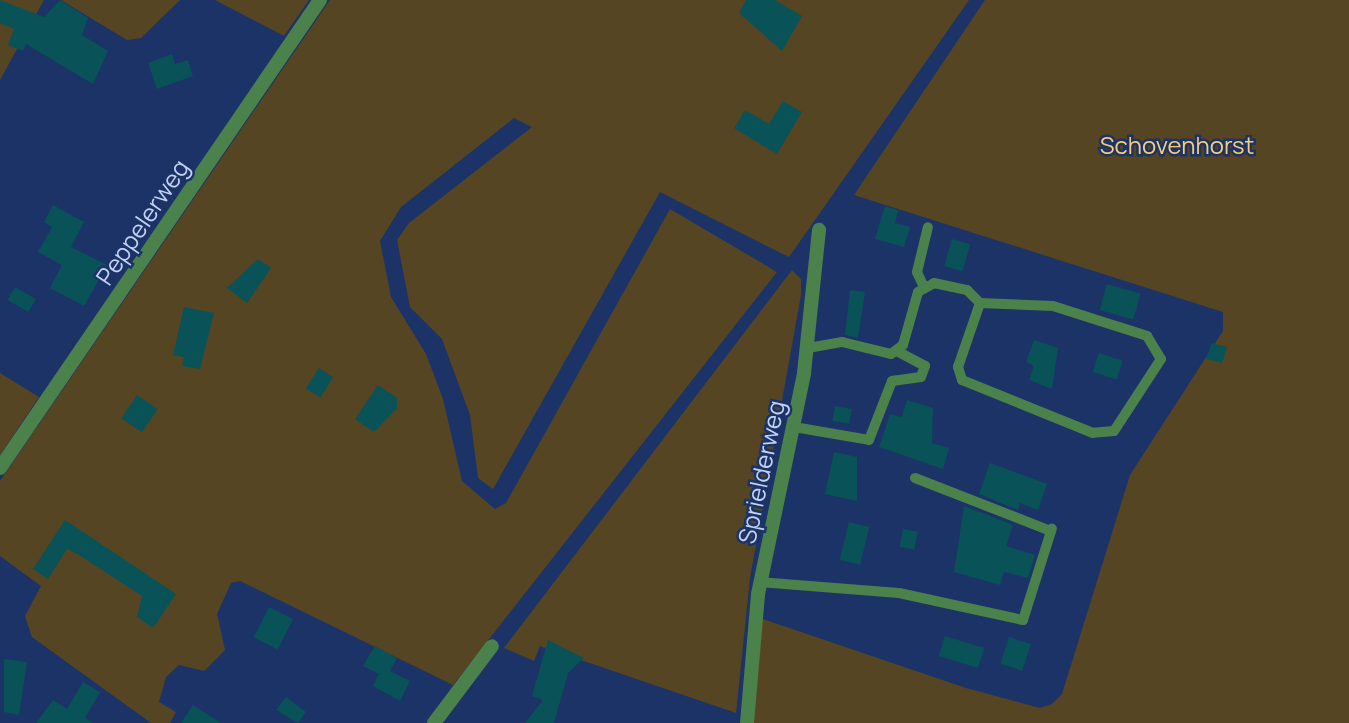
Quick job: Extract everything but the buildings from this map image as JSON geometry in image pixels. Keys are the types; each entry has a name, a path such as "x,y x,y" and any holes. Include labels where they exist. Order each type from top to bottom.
{"street":[{"name":"Peppelerweg","path":"0,468 320,0"},
{"name":"Sprielderweg","path":"747,723 760,582 794,427 808,348 819,230"},
{"path":"434,723 492,646"}],"lane":[{"path":"897,351 923,285 917,272 928,227"},
{"path":"923,285 967,290 979,303 1053,306 1147,336 1161,359 1114,431 1093,433 962,380 958,368 979,303"},
{"path":"794,427 869,440 892,381 921,377 925,366 897,351 883,354 842,342 808,348"},
{"path":"760,582 900,593 1023,620 1052,529 915,478"}],"green space":[{"path":"0,0 44,0 0,80"},
{"path":"61,0 180,0 141,38 127,40"},
{"path":"215,0 309,0 284,36"},
{"path":"330,0 969,0 789,257 660,192 493,489 478,478 470,415 442,339 410,307 397,240 409,223 532,127 514,118 401,207 380,241 391,297 426,354 443,399 462,481 495,509 506,503 670,209 777,272 453,685 240,581 231,583 217,614 225,650 204,671 179,665 166,677 159,702 176,712 170,723 151,723 32,637 25,616 41,586 0,556 0,481"},
{"name":"Schovenhorst","path":"985,0 1349,0 1349,723 753,723 760,618 966,688 1040,708 1052,704 1062,694 1130,475 1223,331 1223,312 854,195"},
{"path":"792,270 801,279 801,295 750,578 736,713 540,646 534,661 504,648"},
{"path":"0,373 39,397 0,455"}]}
